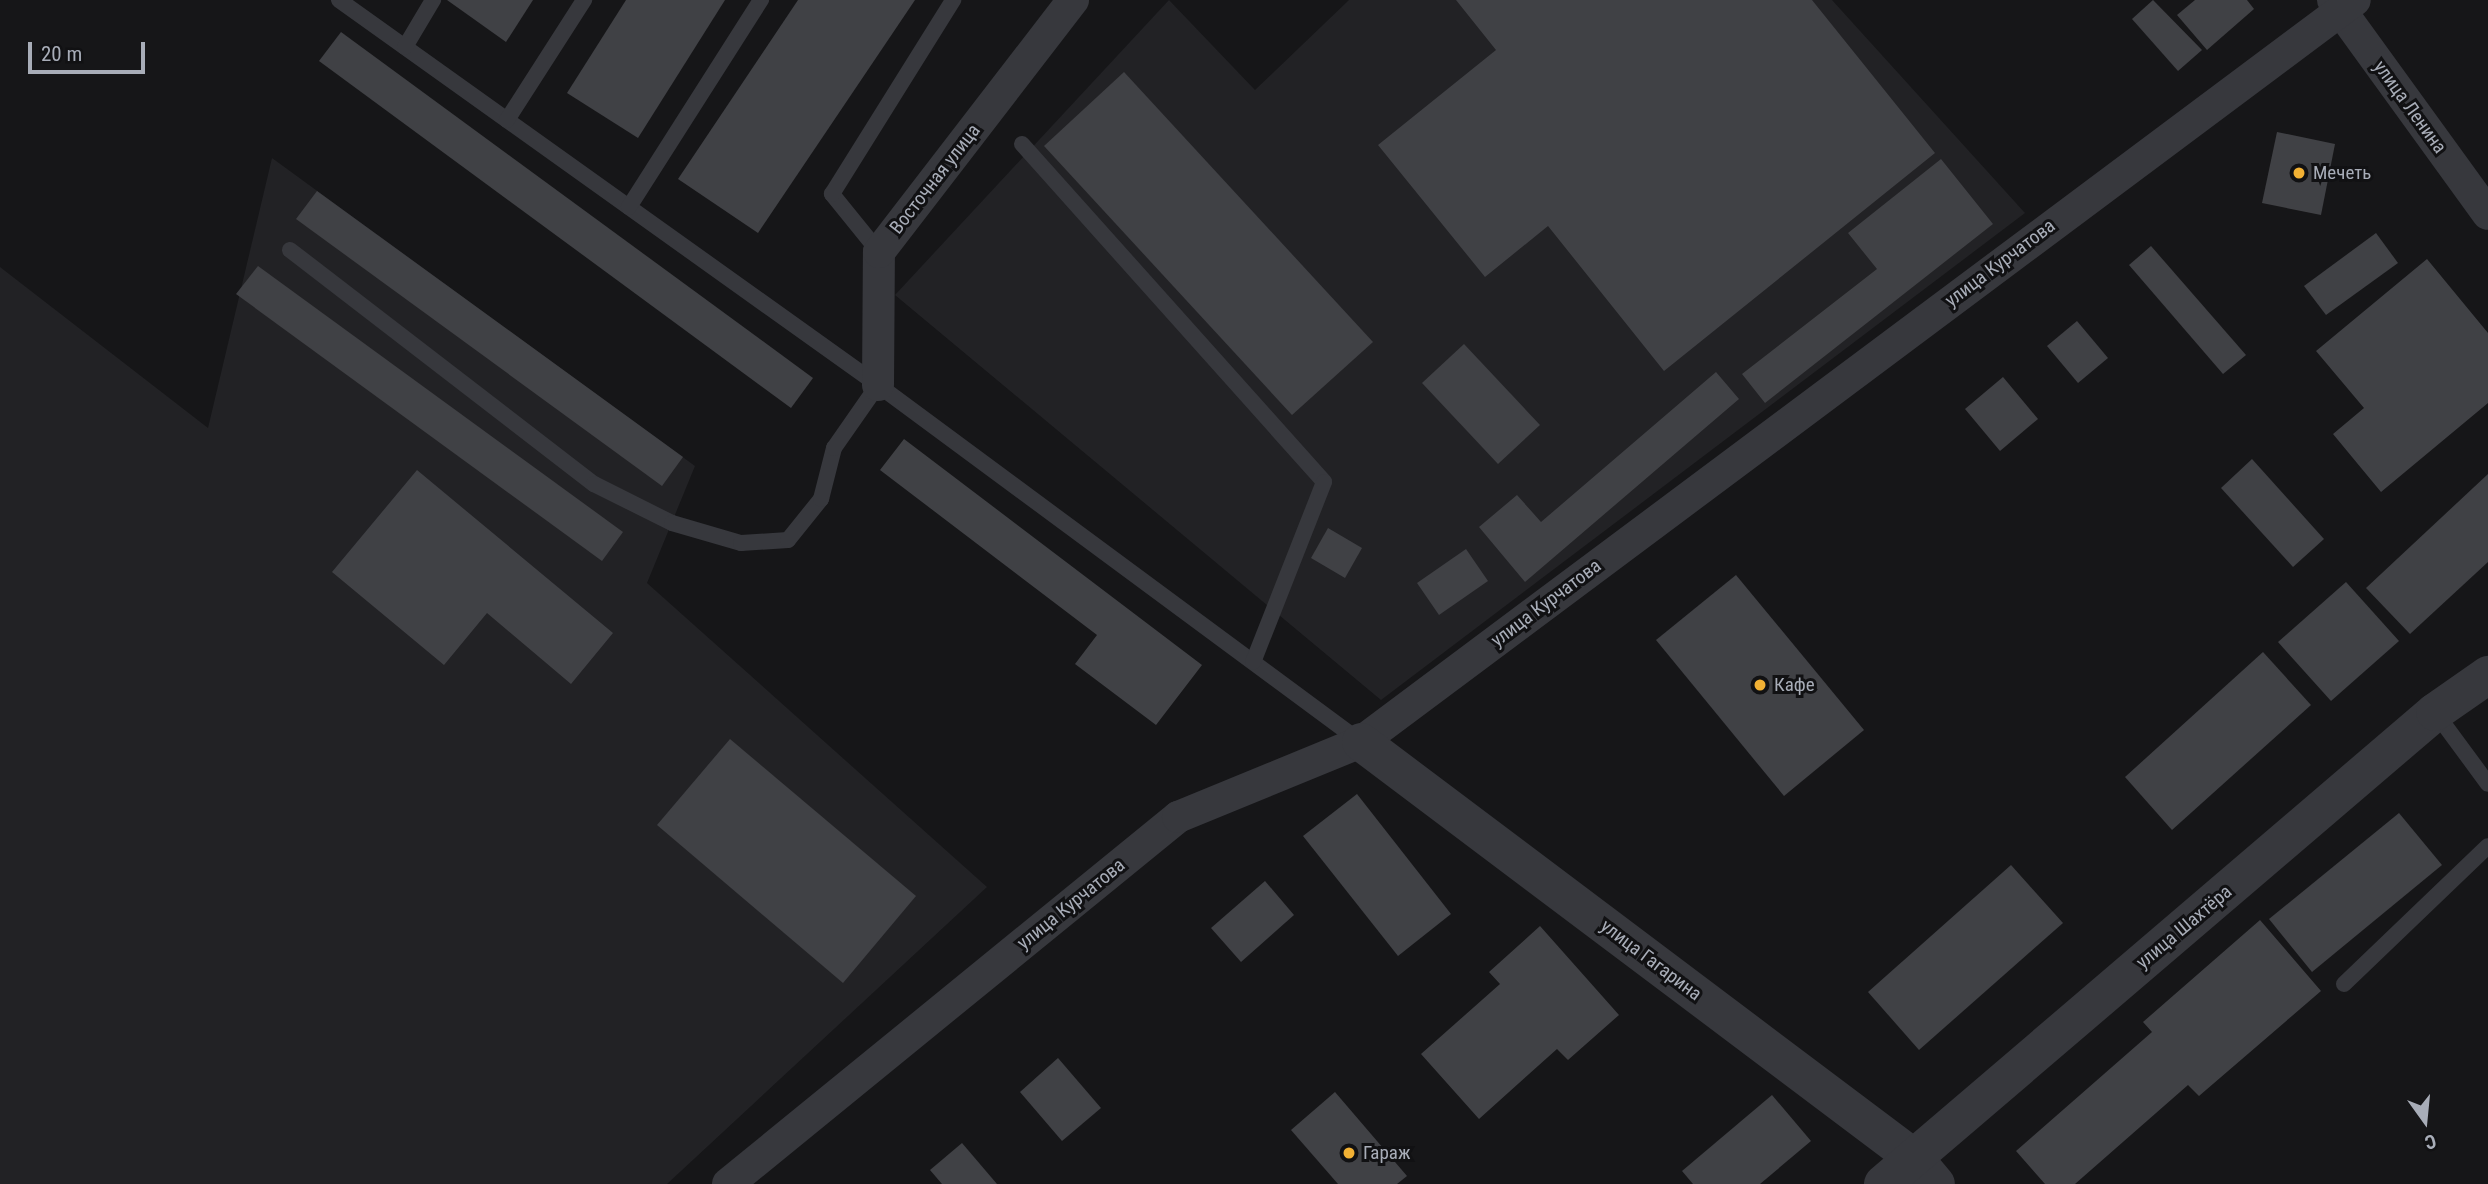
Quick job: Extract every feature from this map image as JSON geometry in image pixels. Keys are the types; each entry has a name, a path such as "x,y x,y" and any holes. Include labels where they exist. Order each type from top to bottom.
{"street":[{"name":"Восточная улица","path":"878,385 879,253 1073,0"},
{"name":"улица Ленина","path":"2339,2 2488,214"},
{"name":"улица Курчатова","path":"728,1184 1178,817 1361,742 2339,2"},
{"name":"улица Шахтёра","path":"1883,1184 1925,1171 2435,712 2488,675"},
{"name":"улица Гагарина","path":"1361,742 1925,1171"}],"lane":[{"path":"340,0 878,385 1361,742"},
{"path":"405,47 433,0"},
{"path":"507,120 584,0"},
{"path":"629,207 761,0"},
{"path":"879,253 832,194 953,0"},
{"path":"1022,144 1324,482 1253,662"},
{"path":"290,250 594,484 672,523 741,543 788,540 821,499 834,449 878,385"},
{"path":"2435,712 2488,784"},
{"path":"2344,984 2488,846"}],"shaded area":[{"path":"1169,0 1255,90 1349,0 1832,0 2025,213 1381,700 895,295"},
{"path":"272,158 695,466 647,583 987,887 667,1184 0,1184 0,267 208,428"}],"building":[{"path":"447,0 533,0 506,42"},
{"path":"626,0 725,0 638,138 567,93"},
{"path":"798,0 915,0 758,233 678,179"},
{"path":"1456,0 1812,0 1935,153 1664,371 1548,226 1485,277 1378,145 1496,50"},
{"path":"2153,0 2202,50 2178,71 2132,19"},
{"path":"2195,0 2247,0 2254,9 2207,50 2177,15"},
{"path":"341,32 813,378 791,408 319,61"},
{"path":"1124,72 1373,342 1292,415 1044,146"},
{"name":"Мечеть","path":"2277,132 2335,144 2321,215 2262,203"},
{"path":"1941,159 1993,224 1765,403 1742,374 1877,269 1848,233"},
{"path":"317,191 683,457 662,486 296,219"},
{"path":"2376,233 2398,263 2326,315 2304,286"},
{"path":"2151,246 2246,355 2223,374 2129,265"},
{"path":"2427,259 2488,333 2488,403 2381,492 2333,434 2364,408 2316,351"},
{"path":"258,266 623,532 602,561 236,294"},
{"path":"2077,321 2108,358 2078,383 2047,346"},
{"path":"1464,344 1540,425 1498,464 1422,383"},
{"path":"1716,372 1739,399 1525,582 1479,527 1517,495 1541,522"},
{"path":"2003,377 2038,419 2000,451 1965,409"},
{"path":"904,439 1202,665 1156,725 1075,664 1097,635 880,470"},
{"path":"2252,459 2324,539 2293,567 2221,488"},
{"path":"417,470 613,633 571,684 487,613 444,665 332,572"},
{"path":"2488,474 2488,562 2410,634 2366,588"},
{"path":"1328,528 1362,548 1345,578 1311,558"},
{"path":"1466,549 1488,581 1439,615 1417,583"},
{"name":"Кафе","path":"1736,575 1864,730 1784,796 1656,640"},
{"path":"2346,582 2399,641 2331,701 2278,642"},
{"path":"2263,652 2311,705 2172,830 2125,777"},
{"path":"730,739 916,896 843,983 657,825"},
{"path":"1357,794 1451,914 1398,956 1303,836"},
{"path":"2399,813 2442,865 2312,972 2269,919"},
{"path":"2011,865 2063,923 1919,1050 1868,992"},
{"path":"1265,881 1294,915 1241,962 1211,928"},
{"path":"2260,920 2321,991 2199,1096 2188,1085 2075,1184 2045,1184 2016,1151 2152,1032 2143,1022"},
{"path":"1540,926 1619,1015 1568,1060 1557,1049 1479,1119 1421,1054 1500,984 1489,972"},
{"path":"1058,1058 1101,1108 1062,1141 1020,1092"},
{"name":"Гараж","path":"1335,1092 1407,1176 1397,1184 1338,1184 1291,1130"},
{"path":"1772,1095 1811,1141 1760,1184 1693,1184 1682,1171"},
{"path":"962,1143 997,1184 942,1184 930,1170"}],"place":[{"name":"Мечеть","path":"2299,173"},
{"name":"Кафе","path":"1760,685"},
{"name":"Гараж","path":"1349,1153"}]}
